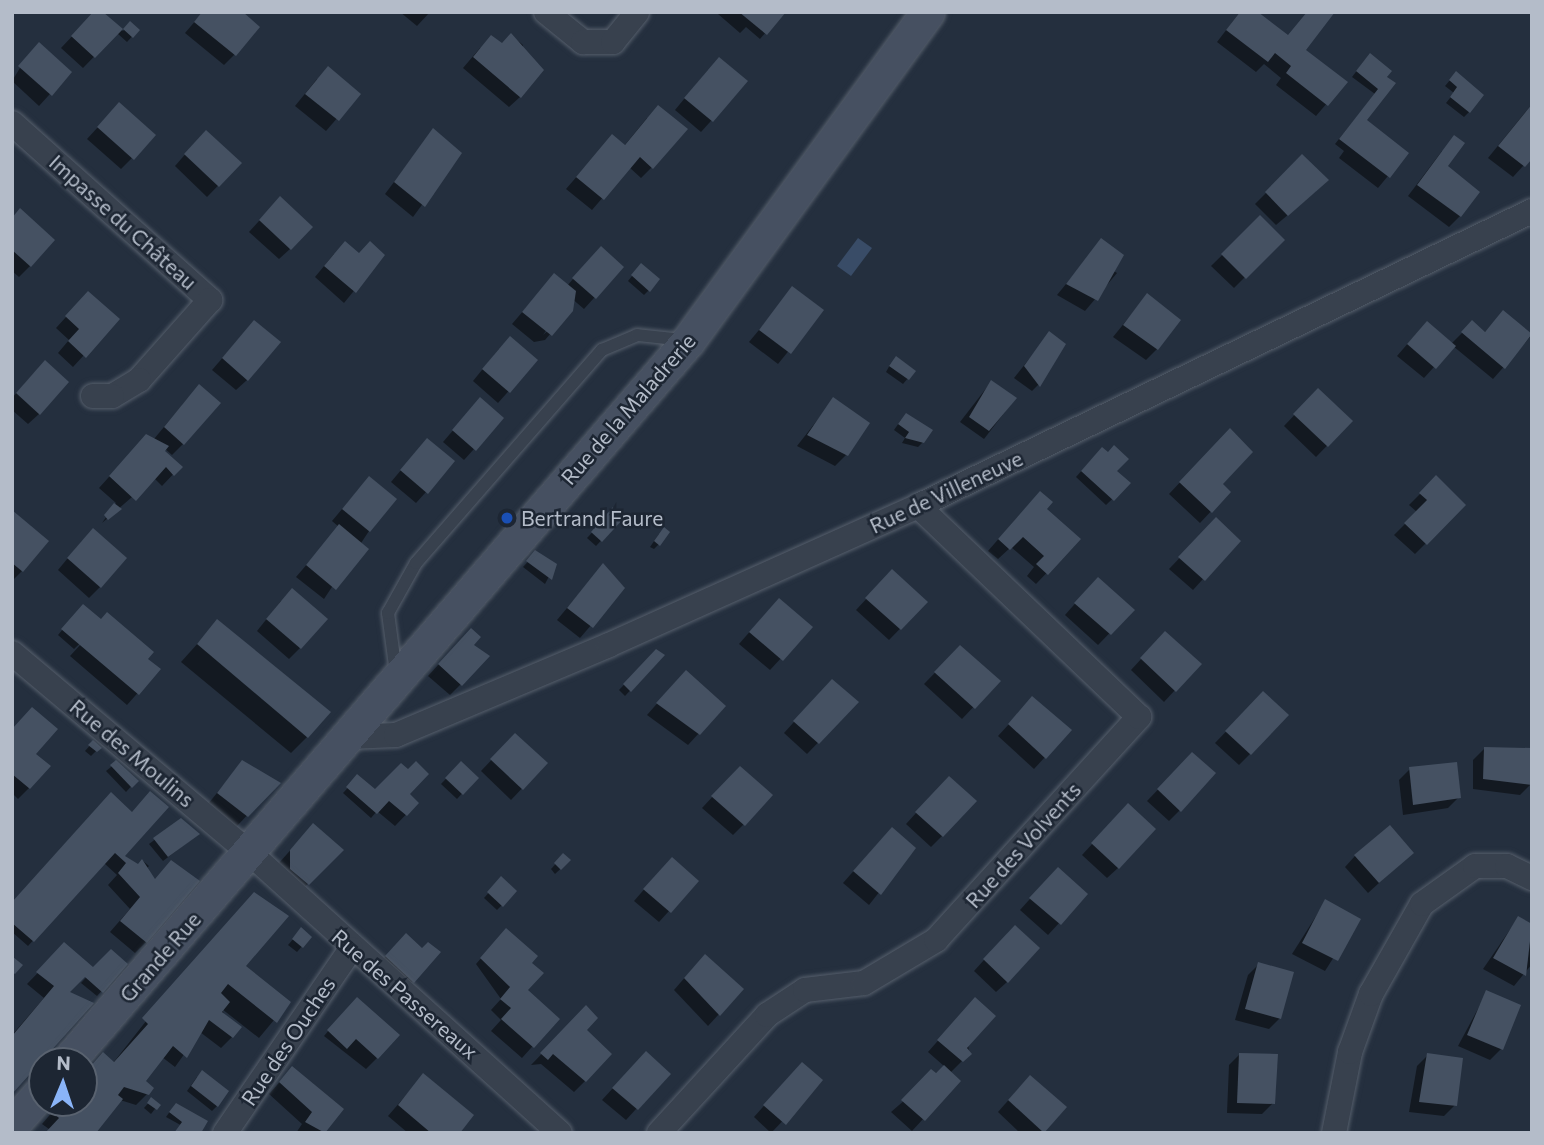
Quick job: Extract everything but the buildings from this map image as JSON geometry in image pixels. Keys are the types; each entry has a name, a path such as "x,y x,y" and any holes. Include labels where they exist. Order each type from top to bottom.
{"main road":[{"name":"Rue de la Maladrerie","path":"251,854 397,677 688,341 929,12"},
{"name":"Grande Rue","path":"80,1047 251,854"},
{"path":"12,1125 28,1107"}],"street":[{"path":"546,12 583,43 613,41 637,12"},
{"name":"Impasse du Château","path":"12,123 210,300 139,380 112,397 93,396"},
{"name":"Rue de Villeneuve","path":"348,737 396,736 918,506 1532,211"},
{"name":"Rue des Volvents","path":"659,1133 767,1015 805,990 864,983 936,940 1139,717 918,506"},
{"name":"Rue des Moulins","path":"12,653 251,854"},
{"name":"Rue des Passereaux","path":"251,854 351,949 560,1133"},
{"path":"1334,1133 1350,1052 1371,994 1422,904 1475,866 1507,866 1532,878"},
{"name":"Rue des Ouches","path":"225,1133 351,949"}],"lane":[{"path":"397,677 388,612 416,563 602,350 638,335 688,341"}],"water":[{"path":"858,238 872,248 851,276 837,266"}],"place":[{"name":"Bertrand Faure","path":"507,518"}]}
